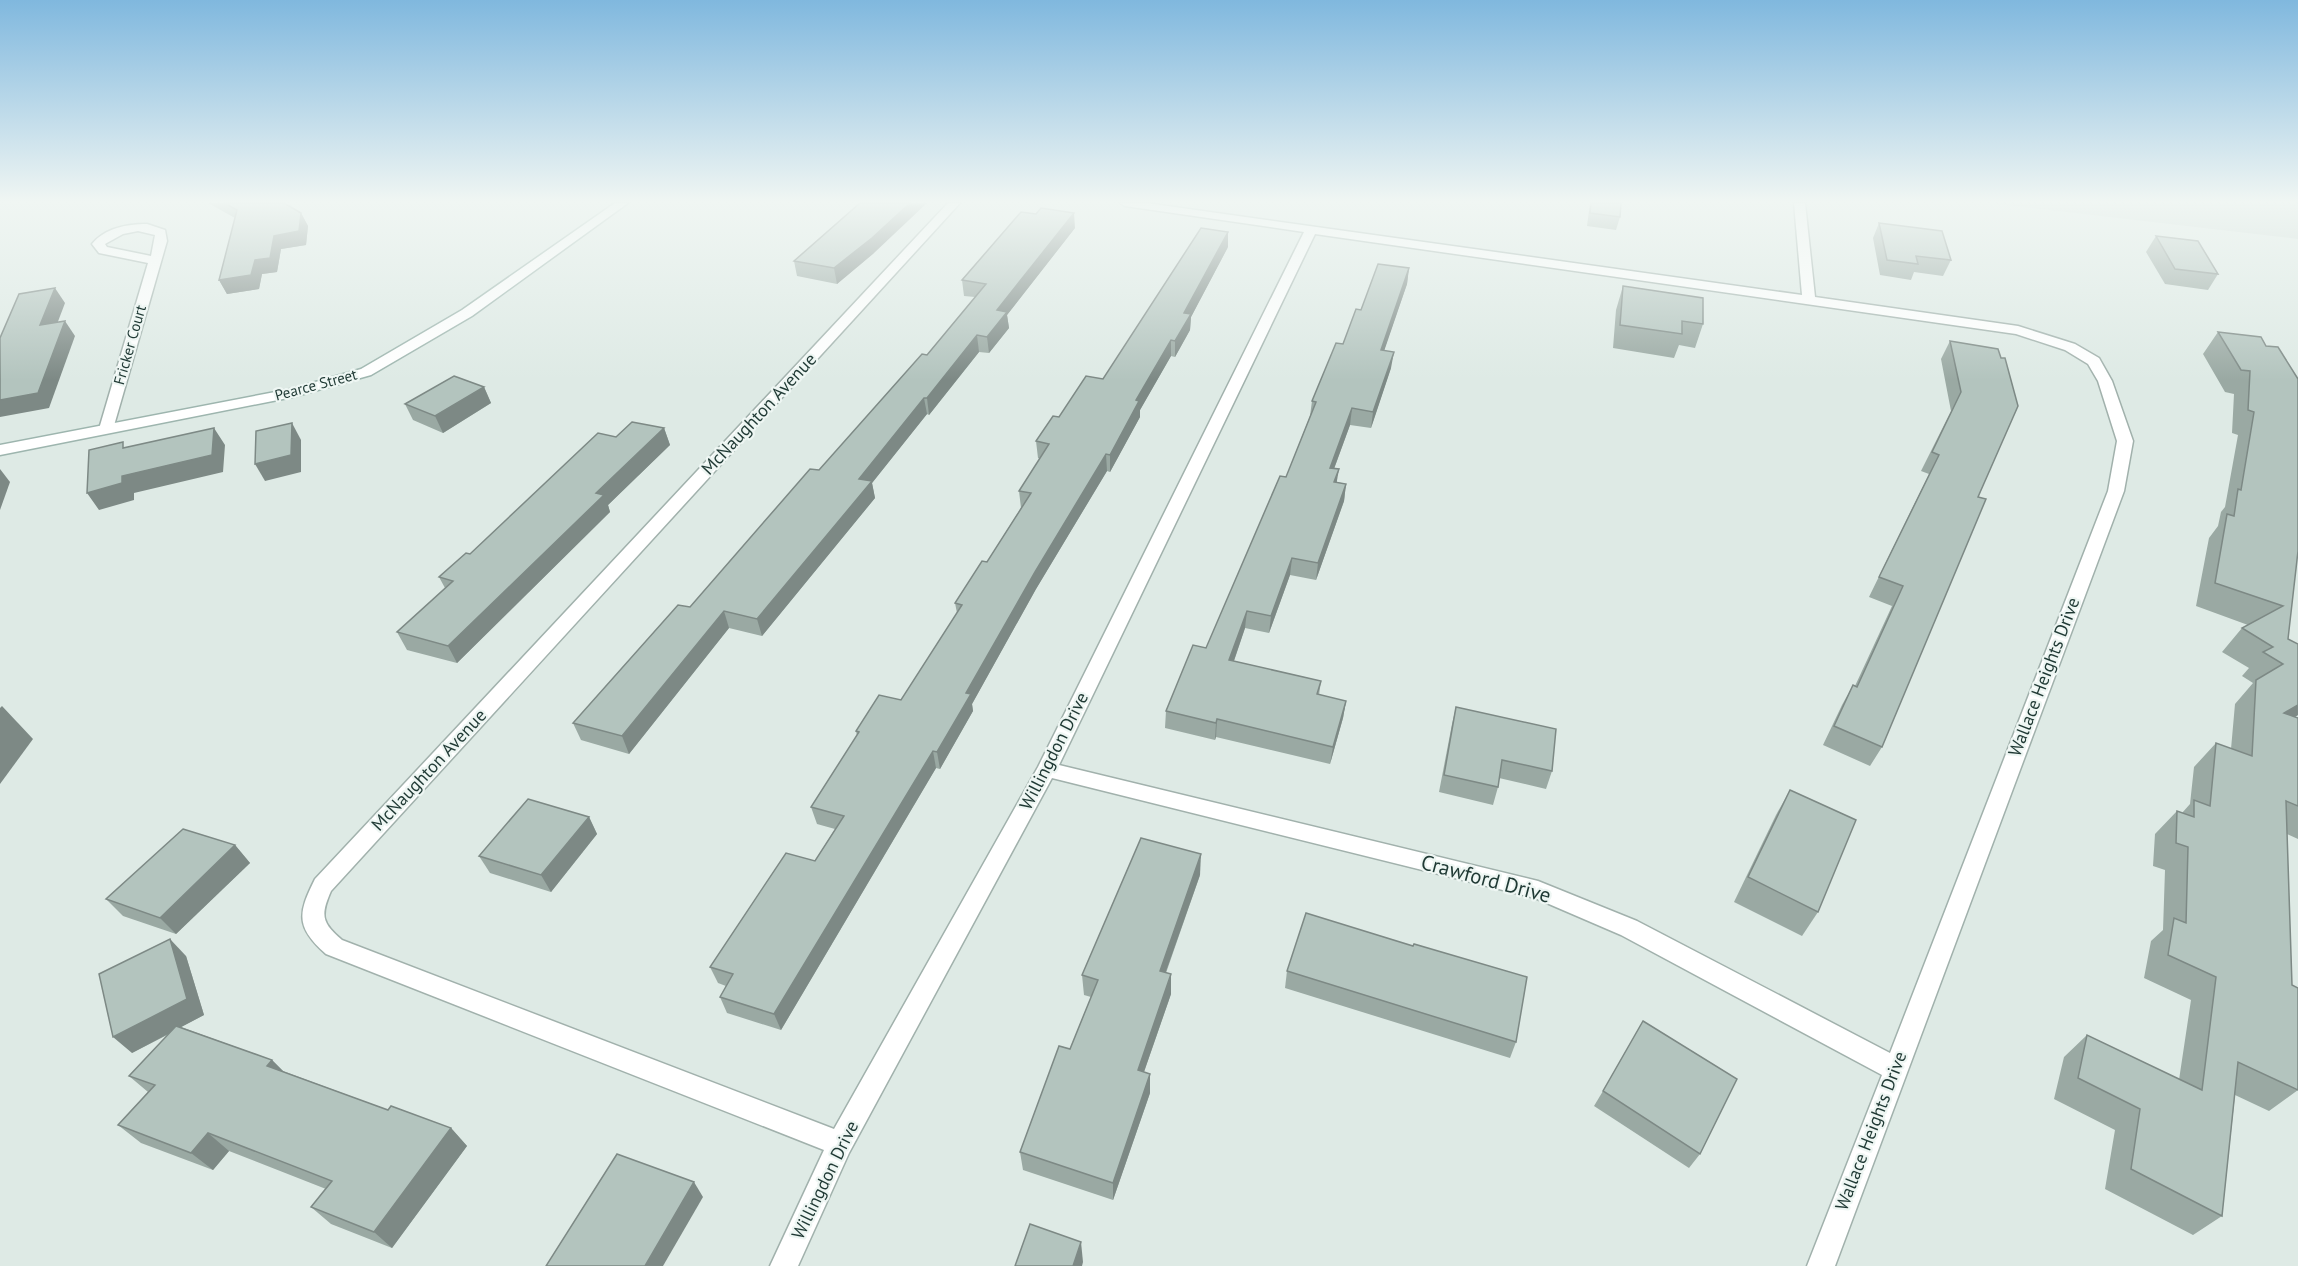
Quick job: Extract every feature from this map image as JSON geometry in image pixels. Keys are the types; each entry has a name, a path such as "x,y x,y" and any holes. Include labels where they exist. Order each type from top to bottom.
{"street":[{"name":"Fricker Court","path":"106,429 153,262"},
{"name":"Pearce Street","path":"0,450 293,393 366,372 467,313 538,262"},
{"name":"McNaughton Avenue","path":"840,1144 334,947 319,936 311,922 313,904 323,885 898,262"},
{"name":"Willingdon Drive","path":"784,1266 840,1144 1047,769 1295,262"},
{"name":"Wallace Heights Drive","path":"1533,262 1809,302 1994,325 2070,347 2094,361 2104,381 2125,441 2116,491 1821,1266"},
{"path":"1805,262 1809,302"},
{"name":"Crawford Drive","path":"1047,769 1538,890 1629,928 1895,1069"}],"building":[{"path":"224,262 254,262 251,275 219,280"},
{"path":"800,262 841,262 834,268"},
{"path":"978,262 1035,262 997,310 1007,312 987,337 977,335 927,398 924,398 859,479 872,481 757,619 724,611 622,736 573,723 678,605 690,607 810,469 819,470 922,354 927,355 986,284 962,280"},
{"path":"1179,262 1212,262 1184,313 1191,314 1175,341 1171,340 1136,400 1139,401 1110,455 1106,454 1035,572 966,693 971,694 937,752 933,751 774,1014 720,997 733,974 710,967 786,853 815,861 844,816 811,807 859,732 856,731 879,695 901,700 962,605 955,603 982,561 987,562 1031,493 1019,491 1049,444 1036,441 1053,416 1059,417 1086,376 1103,379"},
{"path":"2171,262 2211,262 2218,274 2175,269"},
{"path":"1378,264 1409,268 1381,350 1394,352 1373,412 1352,408 1330,468 1339,469 1334,482 1346,484 1318,563 1292,558 1271,616 1247,611 1229,660 1321,681 1317,694 1346,701 1333,747 1217,719 1216,723 1166,711 1193,645 1206,648 1280,476 1286,477 1316,402 1312,401 1336,343 1343,344 1356,309 1361,310"},
{"path":"1623,286 1703,298 1703,324 1682,321 1682,334 1620,325"},
{"path":"55,288 40,325 65,321 38,393 0,400 0,338 19,294"},
{"path":"2218,332 2261,337 2266,346 2278,347 2298,379 2298,551 2288,639 2298,644 2298,705 2284,713 2298,718 2298,806 2286,801 2292,985 2298,988 2298,1090 2238,1062 2222,1216 2131,1169 2140,1109 2078,1078 2087,1035 2202,1090 2216,977 2168,955 2174,918 2186,923 2188,847 2176,843 2177,811 2194,817 2194,800 2210,806 2216,743 2252,756 2256,680 2283,664 2263,652 2273,647 2242,628 2283,606 2215,583 2227,514 2234,516 2238,489 2241,490 2254,412 2248,410 2250,371 2241,370"},
{"path":"1950,341 1998,349 2001,358 2005,358 2018,406 1978,497 1986,499 1882,747 1834,726 1853,685 1857,687 1903,586 1879,577 1939,455 1932,452 1961,392"},
{"path":"454,376 484,387 435,416 405,404"},
{"path":"632,422 664,428 596,493 604,495 448,646 397,632 453,581 439,577 466,553 470,554 598,433 616,437"},
{"path":"292,423 291,455 255,464 256,431"},
{"path":"214,428 212,455 122,476 122,483 87,493 89,450 123,442 123,448"},
{"path":"1456,707 1556,729 1552,771 1502,760 1498,787 1444,775"},
{"path":"1790,790 1856,820 1818,912 1748,877"},
{"path":"528,799 589,817 541,875 479,856"},
{"path":"183,829 235,845 160,918 106,899"},
{"path":"1141,838 1201,854 1160,971 1171,974 1138,1070 1150,1074 1113,1183 1020,1152 1059,1046 1070,1049 1098,980 1082,975"},
{"path":"1306,913 1413,946 1414,944 1527,977 1516,1042 1287,971"},
{"path":"170,939 187,999 113,1037 99,974"},
{"path":"1643,1021 1737,1079 1700,1154 1603,1091"},
{"path":"176,1026 272,1060 267,1066 388,1110 391,1106 451,1128 374,1232 311,1207 332,1181 208,1133 191,1153 118,1125 155,1085 129,1076"},
{"path":"617,1154 694,1182 645,1266 546,1266"},
{"path":"1030,1224 1081,1242 1073,1266 1015,1266"}]}
